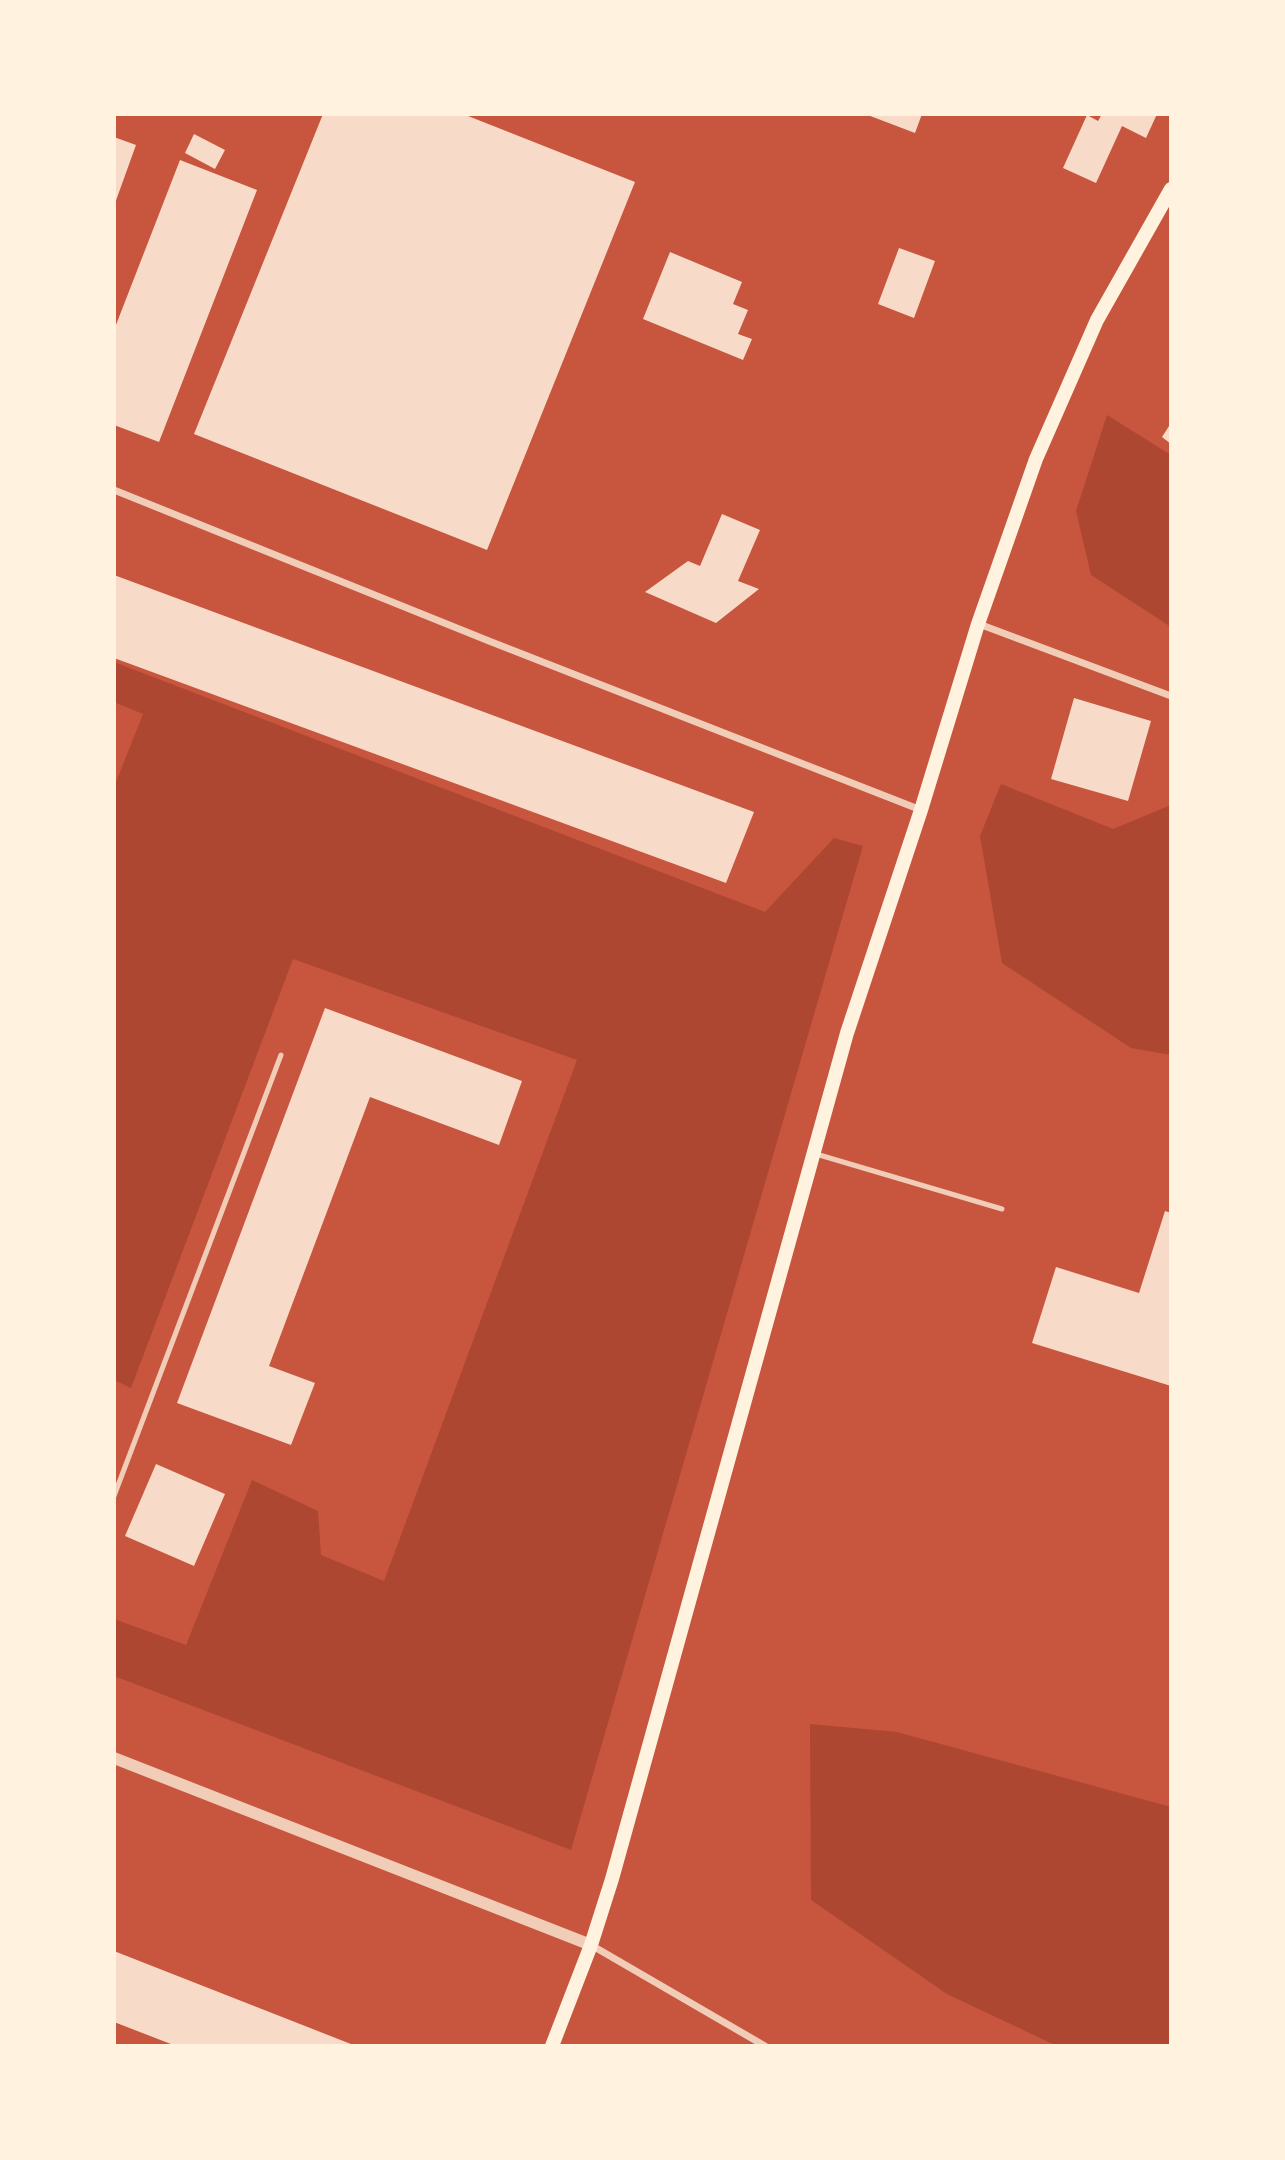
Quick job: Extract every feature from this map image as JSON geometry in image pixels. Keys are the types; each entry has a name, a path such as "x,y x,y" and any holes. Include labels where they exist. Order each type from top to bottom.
{"main road":[{"path":"552,2046 591,1945 612,1879 847,1033 921,810 978,624 1036,458 1097,320 1171,189"}],"street":[{"path":"114,491 921,810"},
{"path":"978,624 1171,696"},
{"path":"114,1758 591,1945 765,2046"}],"lane":[{"path":"114,1496 281,1055"},
{"path":"813,1153 1002,1209"}],"shaded area":[{"path":"1107,415 1171,455 1171,627 1091,575 1076,511"},
{"path":"114,662 765,912 834,838 863,846 571,1850 114,1676 114,1619 186,1645 252,1480 318,1511 321,1555 384,1581 577,1060 293,959 131,1388 114,1380 114,787 143,714 114,702"},
{"path":"1001,784 1113,829 1171,805 1171,1055 1131,1048 1002,963 980,836"},
{"path":"810,1724 897,1732 1171,1807 1171,2046 1057,2046 947,1994 811,1900"}],"building":[{"path":"323,114 463,114 635,182 487,550 194,434"},
{"path":"865,114 922,114 915,133"},
{"path":"1102,114 1157,114 1146,138 1122,126 1096,183 1063,168 1087,115 1098,121"},
{"path":"194,134 225,150 215,169 185,153"},
{"path":"114,137 136,145 114,206"},
{"path":"180,160 257,190 159,442 114,425 114,330"},
{"path":"899,248 935,261 914,318 878,304"},
{"path":"670,252 742,282 733,304 748,310 738,334 752,339 743,360 643,319"},
{"path":"1171,423 1171,444 1162,437"},
{"path":"722,514 760,530 738,581 759,589 716,623 645,592 688,561 700,566"},
{"path":"114,575 754,812 726,883 114,658"},
{"path":"1074,698 1151,721 1128,801 1051,779"},
{"path":"325,1008 522,1081 499,1145 370,1097 269,1366 315,1383 291,1445 177,1403"},
{"path":"1165,1211 1171,1213 1171,1386 1032,1343 1056,1267 1139,1293"},
{"path":"156,1464 225,1494 194,1566 125,1536"},
{"path":"114,1951 356,2046 176,2046 114,2022"}]}
